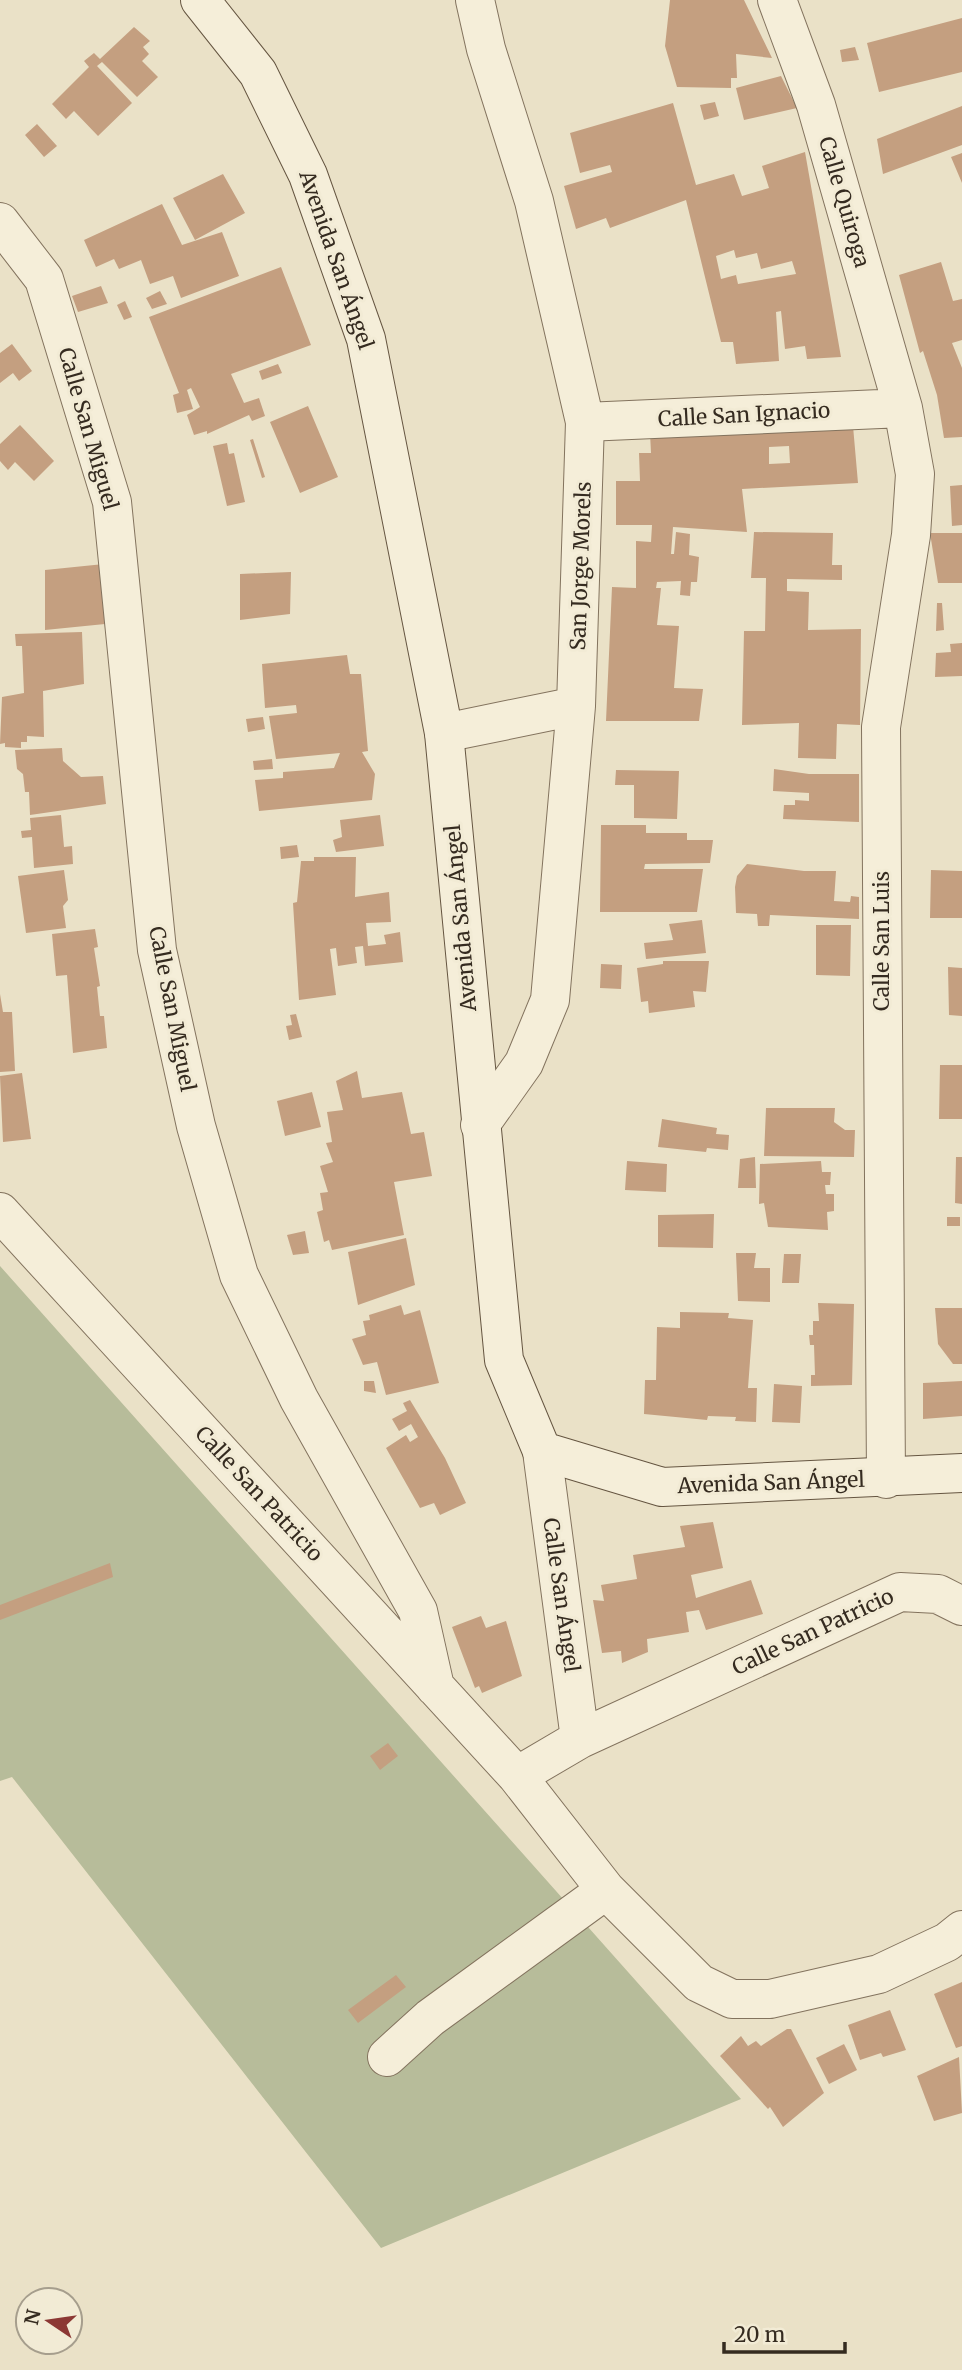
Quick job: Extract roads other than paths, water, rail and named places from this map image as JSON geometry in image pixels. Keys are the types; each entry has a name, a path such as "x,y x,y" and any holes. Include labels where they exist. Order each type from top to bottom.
{"street":[{"name":"Avenida San Ángel","path":"200,0 258,72 308,175 366,339 444,733 504,1360 542,1451 662,1487 962,1474"},
{"name":"San Jorge Morels","path":"475,0 486,49 534,201 585,422 576,706 550,1000 524,1063 480,1125"},
{"name":"Calle Quiroga","path":"777,0 816,105 903,408"},
{"name":"Calle San Miguel","path":"0,222 44,279 112,502 157,950 196,1126 239,1275 299,1399 418,1611 435,1687"},
{"name":"Calle San Ignacio","path":"585,422 903,408"},
{"name":"Calle San Luis","path":"886,1479 881,727 911,535 915,474 903,408"},
{"path":"444,733 576,706"},
{"name":"Calle San Patricio","path":"0,1212 517,1776 606,1890 699,1983 732,1999 770,1999 879,1974 947,1942 962,1930"},
{"name":"Calle San Ángel","path":"542,1451 580,1739"},
{"name":"Calle San Patricio","path":"517,1776 580,1739 900,1592 938,1594 962,1606"},
{"path":"387,2057 430,2018 606,1890"}]}
